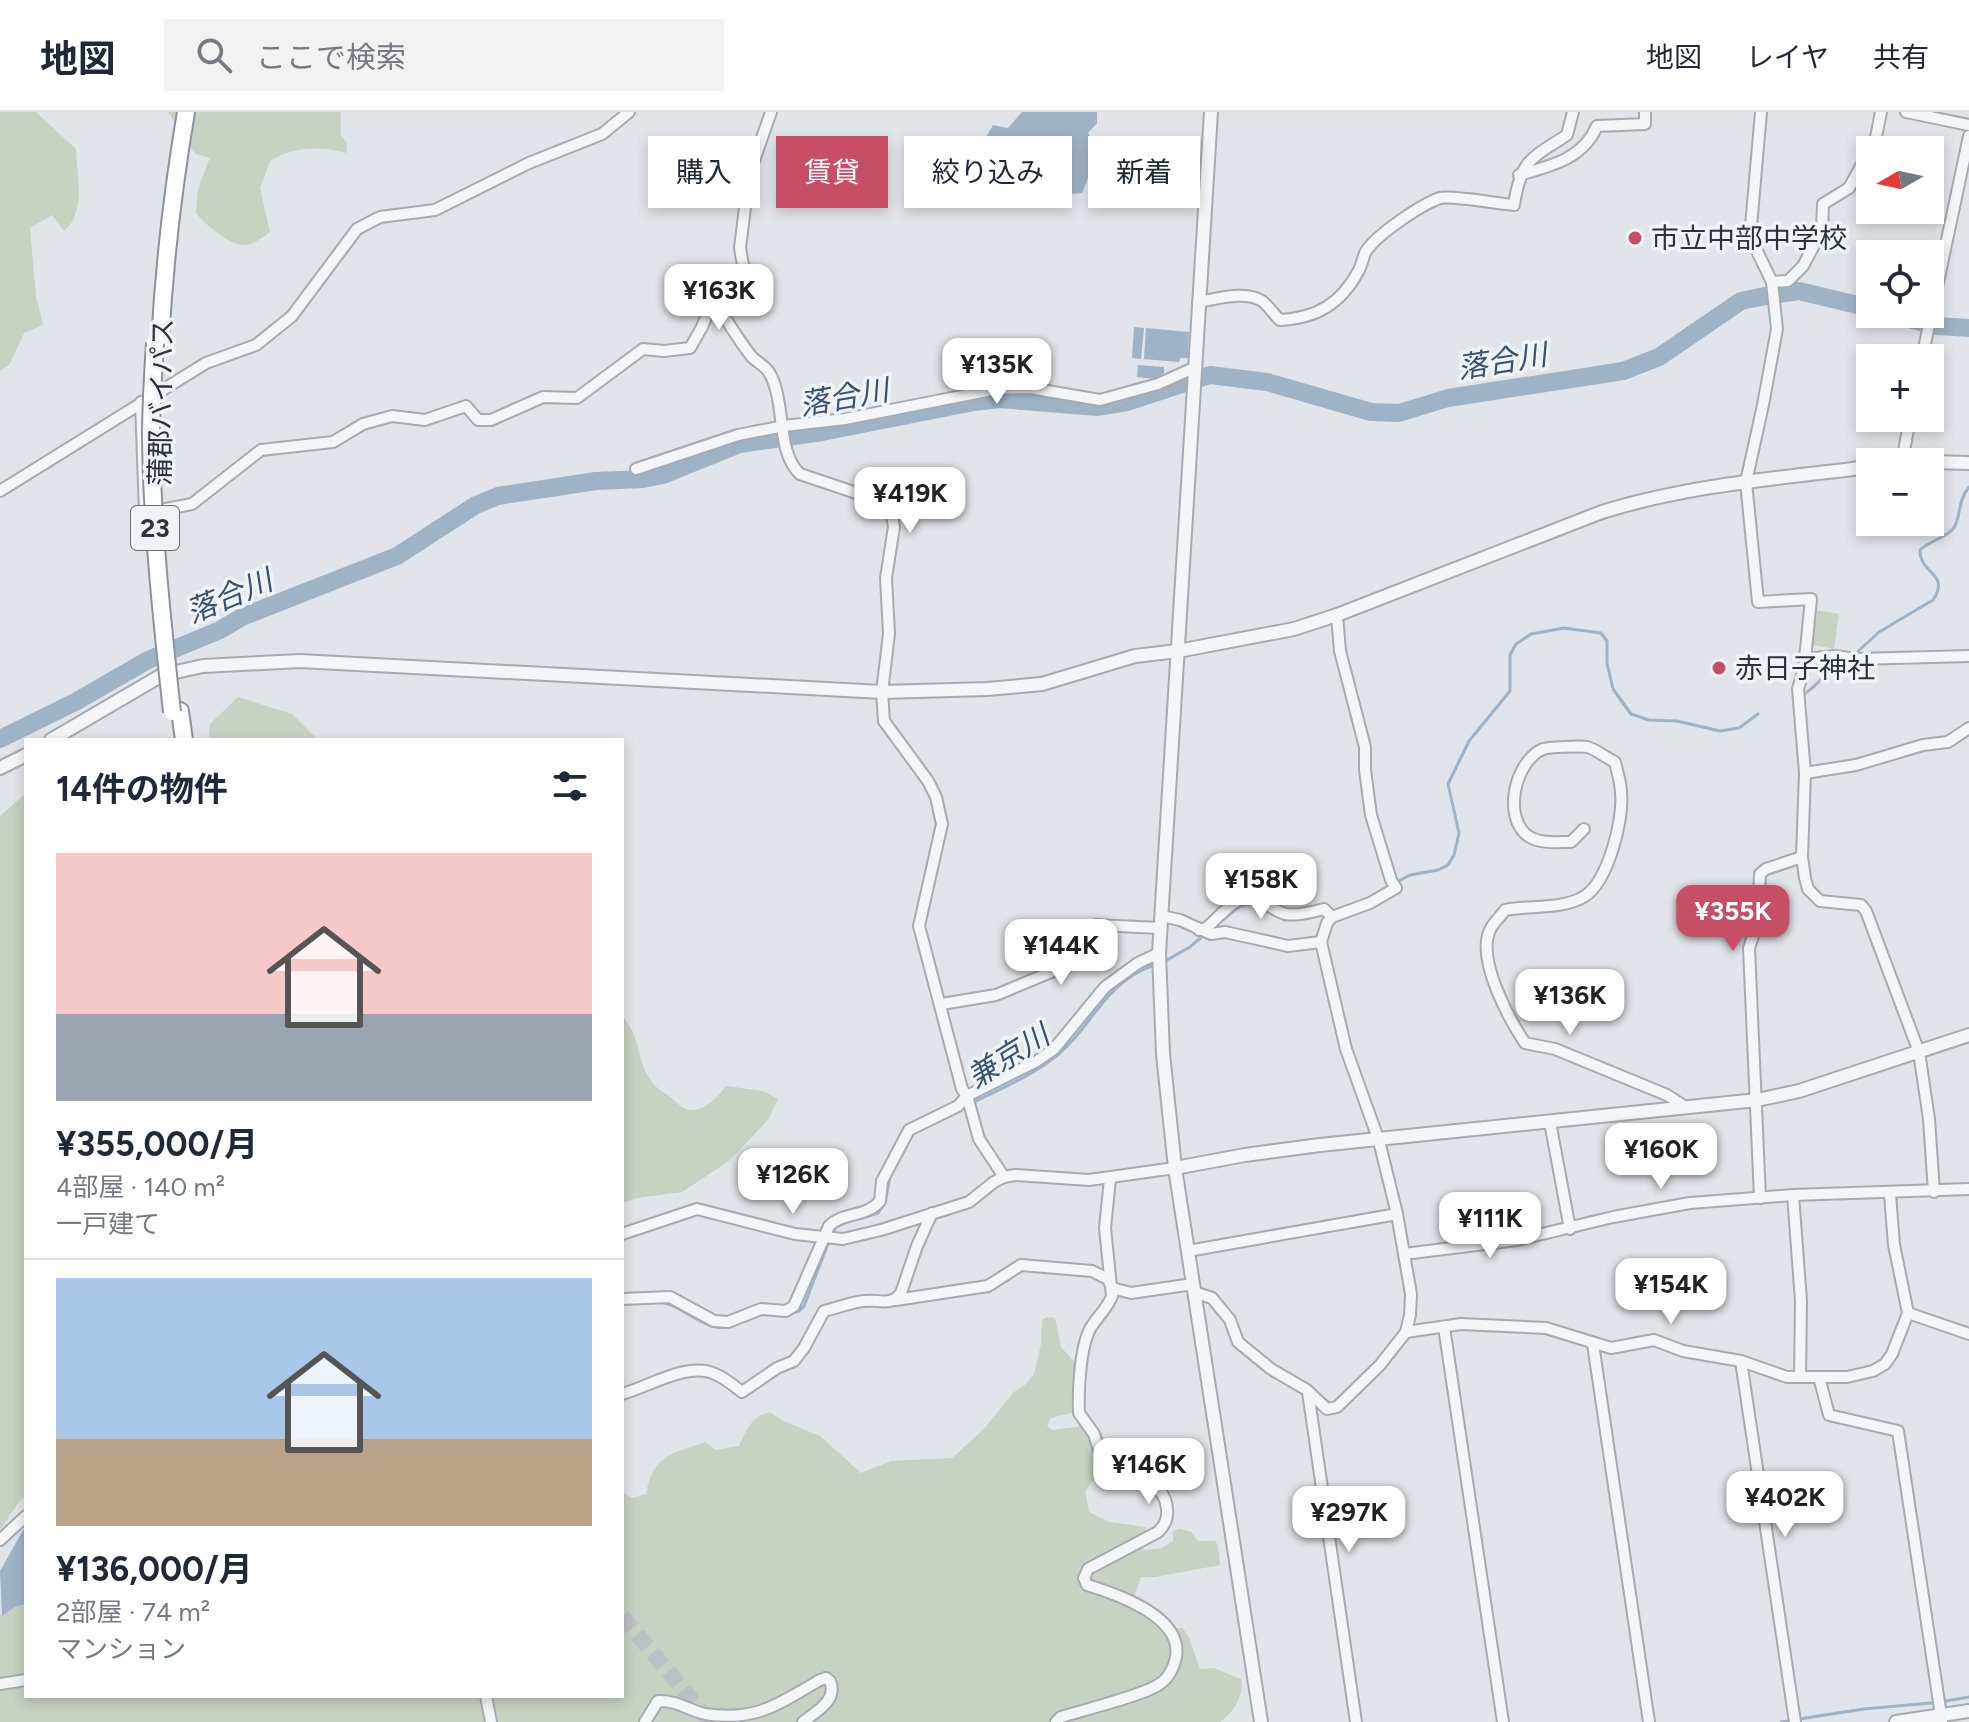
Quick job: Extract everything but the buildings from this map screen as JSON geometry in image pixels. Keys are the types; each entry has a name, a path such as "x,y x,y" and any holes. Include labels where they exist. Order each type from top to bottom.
{"highway":[{"name":"蒲郡バイパス","path":"158,344 158,264 178,112"},
{"name":"蒲郡バイパス","path":"183,738 176,712 160,600 151,434 165,254 186,112"},
{"name":"蒲郡バイパス","path":"176,712 176,738"}],"street":[{"path":"0,491 206,363 256,345 292,316 357,229 380,217 435,210 529,163 602,134 629,112"},
{"path":"141,402 145,513 192,504 261,450 333,442 363,424 392,416 425,420 466,406 478,420 491,420 543,397 577,398 643,349 664,351 690,348 713,300 736,278 743,265 740,248 749,175 771,112"},
{"path":"1211,112 1159,958 1163,1054 1175,1168 1261,1722"},
{"path":"1198,302 1250,297 1262,301 1280,320 1302,319 1323,311 1349,286 1366,252 1382,232 1441,197 1514,205 1519,175 1530,160 1567,135 1573,112"},
{"path":"1519,175 1549,167 1581,151 1591,141 1597,126 1645,124 1645,112"},
{"path":"1761,112 1751,226 1755,247 1772,283 1777,329 1746,482 1758,602 1811,599 1798,689 1805,773 1802,857 1805,878 1814,895 1826,903 1861,905 1866,911 1919,1052 1929,1119 1934,1192"},
{"path":"1876,136 1881,112"},
{"path":"1906,112 1969,125"},
{"path":"1925,344 1969,136"},
{"path":"1772,283 1788,281 1803,266 1822,230 1823,204 1849,188 1856,175"},
{"path":"713,300 752,357 770,372 784,428 787,458 800,474 886,503 891,509 894,527 886,578 889,634 882,692 884,721 928,781 936,797 942,824 919,926 962,1089 969,1102 979,1139 1004,1177"},
{"path":"636,469 738,435 845,419 997,389 1030,388 1100,400 1158,384 1196,369"},
{"path":"1944,462 1969,463"},
{"path":"54,738 162,675 216,665 315,662 882,692 1042,684 1135,656 1294,629 1602,512 1686,490 1856,469"},
{"path":"1204,932 1240,900 1259,900 1283,913 1329,914 1370,903 1393,884 1371,815 1365,747 1340,651 1337,615"},
{"path":"1804,659 1969,656"},
{"path":"1805,773 1856,765 1923,745 1948,742 1969,728"},
{"path":"1584,829 1571,842 1540,841 1526,835 1515,816 1514,788 1526,765 1543,749 1586,747 1615,762 1622,794 1617,837 1596,884 1586,895 1559,904 1505,910 1490,930 1489,960 1505,1012 1525,1043 1555,1049 1667,1095 1687,1108"},
{"path":"0,768 24,756"},
{"path":"1760,1198 1749,948 1758,921 1760,874 1802,857"},
{"path":"1112,1288 1131,1293 1193,1288 1212,1298 1230,1320 1238,1342 1271,1369 1307,1390 1327,1409 1337,1407 1380,1365 1406,1332 1411,1294 1397,1214 1379,1141 1346,1049 1321,942 1329,914"},
{"path":"942,1004 996,995 1063,967 1090,952 1090,931 1096,925 1180,920 1204,932 1225,932 1288,946 1321,942"},
{"path":"624,1299 670,1297 714,1321 728,1322 761,1309 786,1311 794,1306 834,1221 874,1209 880,1201 882,1181 909,1130 969,1102 1037,1061 1054,1049 1105,987 1138,963 1159,958"},
{"path":"624,1233 697,1209 795,1234 829,1237 881,1230 969,1202 1004,1177 1015,1175 1110,1179 1260,1153 1757,1100 1799,1091 1969,1035"},
{"path":"1550,1122 1570,1229"},
{"path":"1056,1722 1061,1717 1160,1685 1172,1670 1177,1652 1172,1632 1160,1619 1116,1595 1087,1585 1084,1578 1088,1569 1158,1532 1165,1525 1167,1515 1164,1495 1159,1489 1148,1481 1108,1467 1103,1462 1094,1434 1079,1413 1085,1342 1089,1330 1107,1307 1112,1288 1105,1228 1110,1179"},
{"path":"1404,1254 1517,1240 1613,1217 1690,1203 1793,1195 1969,1189"},
{"path":"1406,1332 1461,1324 1546,1328 1611,1348 1654,1340 1683,1351 1741,1361 1773,1374 1847,1377 1873,1371 1885,1364 1892,1354 1908,1313 1894,1245 1890,1194"},
{"path":"1793,1195 1801,1301 1800,1377"},
{"path":"896,1300 924,1228 933,1213"},
{"path":"1188,1251 1397,1214"},
{"path":"624,1393 664,1378 702,1371 713,1372 742,1392 777,1368 794,1361 824,1311 866,1300 885,1302 988,1286 1021,1265 1092,1271 1108,1279 1112,1288"},
{"path":"1908,1313 1969,1334"},
{"path":"1444,1327 1503,1722"},
{"path":"1593,1344 1649,1722"},
{"path":"1741,1361 1795,1722"},
{"path":"1819,1377 1829,1415 1898,1431 1941,1719"},
{"path":"1307,1390 1356,1722"},
{"path":"0,1540 24,1518"},
{"path":"0,1684 24,1680"},
{"path":"645,1722 658,1701 672,1700 705,1714 739,1718 757,1716 820,1680 830,1681 833,1692 830,1699 803,1722"},
{"path":"486,1698 491,1722"},
{"path":"1896,1722 1941,1719 1969,1711"}],"green space":[{"path":"0,112 36,112 76,149 79,193 75,214 64,231 52,215 30,228 36,296 43,325 24,333 10,364 0,371"},
{"path":"168,112 341,112 341,135 347,143 346,153 307,149 270,161 260,188 270,232 250,244 239,245 219,234 196,213 198,189 210,158 195,154"},
{"path":"1815,610 1839,614 1834,649 1809,644"},
{"path":"238,697 292,714 316,738 209,738 210,724"},
{"path":"24,795 24,1498 0,1530 0,816"},
{"path":"624,1018 635,1038 649,1078 684,1108 702,1108 726,1086 763,1091 778,1099 768,1120 729,1161 682,1192 624,1202"},
{"path":"1055,1318 1061,1347 1078,1366 1076,1408 1071,1413 1051,1418 1047,1426 1052,1430 1082,1426 1091,1434 1104,1469 1104,1474 1092,1482 1085,1492 1089,1512 1110,1522 1145,1527 1148,1534 1081,1576 1159,1622 1169,1632 1174,1658 1167,1672 1152,1685 1060,1714 1051,1722 0,1722 0,1613 2,1616 24,1605 24,1698 624,1698 624,1493 632,1498 646,1494 653,1471 665,1458 682,1450 705,1442 716,1450 739,1446 754,1420 770,1412 783,1421 820,1436 861,1473 891,1461 952,1458 983,1430 1014,1392 1034,1374 1041,1344 1042,1320"},
{"path":"1181,1529 1191,1532 1198,1541 1215,1541 1220,1565 1141,1577 1133,1601 1089,1583 1089,1573 1141,1545 1144,1550 1162,1548 1173,1541 1173,1531"},
{"path":"1173,1628 1183,1628 1200,1669 1214,1668 1241,1679 1239,1697 1225,1718 1220,1722 1059,1722 1154,1690 1175,1669"}],"water":[{"path":"1022,112 1097,112 1097,123 1088,133 1088,178 1082,193 1072,194 1072,136 987,136 993,125 1008,128"},
{"path":"1134,327 1144,328 1141,359 1132,358"},
{"path":"1146,328 1189,332 1188,358 1180,358 1179,362 1144,359"},
{"path":"1138,365 1164,367 1164,373 1154,379 1137,377"},
{"path":"24,1529 24,1605 2,1616 0,1571"}],"waterway":[{"name":"落合川","path":"0,739 77,701 148,660 220,630 242,617 397,556 476,505 498,496 596,481 643,479 663,475 740,444 822,432 974,402 999,399 1097,407 1127,402 1210,375 1267,382 1371,412 1399,413 1448,398 1623,371 1659,357 1741,301 1799,291 1856,305"},
{"name":"落合川","path":"1944,326 1969,328"},
{"name":"兼京川","path":"1854,655 1879,632 1933,600 1938,591 1937,579 1924,564 1920,550 1953,529 1969,487"},
{"name":"兼京川","path":"1397,882 1410,875 1438,870 1448,865 1454,855 1459,833 1448,784 1469,741 1510,691 1510,655 1516,644 1531,634 1564,628 1601,633 1607,641 1607,663 1613,689 1631,714 1649,720 1677,721 1720,731 1739,728 1758,714"},
{"name":"兼京川","path":"1802,695 1844,661"},
{"name":"兼京川","path":"1220,922 1240,906 1254,903"},
{"name":"兼京川","path":"1271,913 1284,920 1301,919"},
{"name":"兼京川","path":"1165,961 1205,934"},
{"name":"兼京川","path":"972,1103 1046,1064 1068,1045 1110,994 1137,973 1154,965"},
{"name":"兼京川","path":"832,1234 841,1224 878,1213 885,1203 890,1176"},
{"name":"兼京川","path":"788,1314 804,1306 829,1241"},
{"name":"兼京川","path":"661,1302 708,1325 727,1327 738,1323"},
{"path":"1946,1701 1969,1697"},
{"path":"1799,1719 1931,1703"},
{"path":"1781,1722 1788,1721"}],"tunnel":[{"path":"624,1618 710,1722"}],"place":[{"name":"市立中部中学校","path":"1635,238"},
{"name":"赤日子神社","path":"1719,668"}]}
